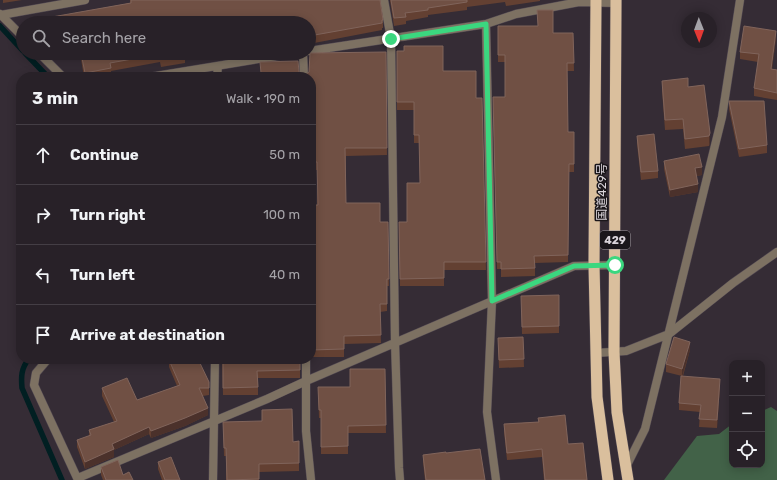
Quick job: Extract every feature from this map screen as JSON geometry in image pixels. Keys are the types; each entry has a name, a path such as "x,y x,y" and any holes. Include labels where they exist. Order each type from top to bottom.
{"highway":[{"name":"国道429号","path":"596,1 594,265 597,397 608,480"},
{"name":"国道429号","path":"616,1 614,352 618,412 628,480"}],"street":[{"path":"0,15 85,0"},
{"path":"384,0 391,39 395,342 400,480"},
{"path":"626,467 645,429 722,117 740,0"},
{"path":"316,50 359,42 391,39 486,24 516,14 579,2 616,1"},
{"path":"0,15 16,30"},
{"path":"486,24 492,301 487,412 496,480"},
{"path":"46,60 58,72"},
{"path":"181,72 254,60"},
{"path":"303,60 304,72"},
{"path":"217,72 218,66"},
{"path":"596,353 626,351 669,334 733,283 777,252"},
{"path":"44,364 36,373 34,385 78,479 574,266 615,265"},
{"path":"213,480 215,364"},
{"path":"306,364 306,431 311,480"}],"green space":[{"path":"771,407 777,411 777,480 664,480 697,436 719,434 729,426 729,468 765,468 765,410"}],"building":[{"path":"131,0 380,0 383,20 382,23 316,35 316,16 58,16 131,3"},
{"path":"391,0 467,0 467,2 405,13 406,17 394,18"},
{"path":"537,10 553,10 553,33 573,33 574,63 567,63 568,132 574,132 574,164 569,164 568,255 534,256 535,268 501,269 501,262 497,262 493,97 505,97 505,55 498,55 498,26 538,26"},
{"path":"744,26 776,31 771,69 777,70 777,93 754,88 759,54 740,52"},
{"path":"404,46 443,46 443,71 476,71 476,98 482,98 486,262 444,262 444,278 400,279 399,222 407,222 407,183 420,183 419,135 414,135 414,102 397,102 397,51 404,51"},
{"path":"386,52 387,148 345,148 346,203 380,203 380,222 388,222 389,279 387,279 387,304 380,304 381,335 344,336 344,349 316,350 316,205 318,205 316,162 316,72 309,72 310,60 316,60 316,53"},
{"path":"82,60 127,60 110,63 111,68 85,72"},
{"path":"298,61 299,72 261,72 260,62"},
{"path":"688,78 688,87 704,85 710,133 709,136 685,139 683,119 665,120 662,81"},
{"path":"729,101 764,101 767,145 739,149"},
{"path":"654,134 658,171 641,172 637,136"},
{"path":"699,154 702,167 695,168 698,184 670,190 664,161"},
{"path":"559,295 559,326 522,327 521,296"},
{"path":"523,337 524,359 499,360 498,338"},
{"path":"674,337 690,342 682,369 666,364"},
{"path":"171,364 200,364 209,382 209,388 199,388 208,408 151,431 149,427 112,444 114,449 85,462 77,440 91,435 89,430 117,421 102,388 127,378 137,400 180,385"},
{"path":"223,364 300,364 300,370 257,371 258,387 223,388"},
{"path":"350,369 385,369 386,425 348,426 348,446 321,447 321,410 319,410 318,387 350,387"},
{"path":"681,376 720,379 717,420 699,419 701,405 679,403"},
{"path":"292,409 293,442 299,441 299,463 259,464 259,479 227,480 226,448 224,448 223,422 262,421 262,410"},
{"path":"565,415 568,444 583,443 587,480 545,480 542,449 507,453 504,424 539,422 538,418"},
{"path":"480,449 485,480 426,480 423,455"},
{"path":"171,457 180,480 165,480 158,462"},
{"path":"118,460 123,475 129,472 133,480 106,480 101,467"}],"waterway":[{"path":"0,26 16,43"},
{"path":"32,60 43,72"},
{"path":"25,364 22,373 22,388 62,480"}],"route":[{"path":"391,39 486,24 492,301 574,266 615,265"}]}
